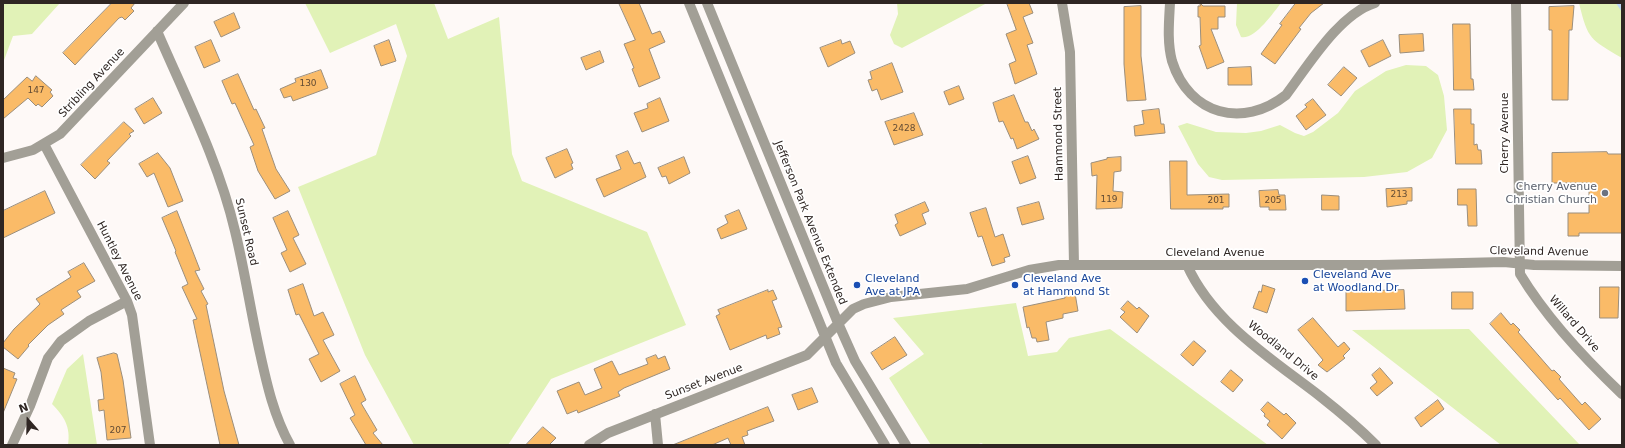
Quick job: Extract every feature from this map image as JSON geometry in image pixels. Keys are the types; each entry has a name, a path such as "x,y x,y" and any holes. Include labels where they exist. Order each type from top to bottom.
{"street":[{"name":"Stribling Avenue","path":"3,158 33,150 60,134 184,3"},
{"path":"689,3 836,363 885,445"},
{"name":"Jefferson Park Avenue Extended","path":"707,3 838,323 859,368 906,445"},
{"name":"Hammond Street","path":"1062,3 1070,52 1074,265"},
{"path":"1170,3 1169,45 1172,61 1178,76 1198,101 1221,112 1235,114 1263,110 1275,104 1286,95 1345,21 1358,11 1375,3"},
{"name":"Cherry Avenue","path":"1516,3 1519,264"},
{"name":"Sunset Road","path":"157,31 226,196 235,231 268,390 276,416 290,445"},
{"name":"Huntley Avenue","path":"44,144 127,301 132,315 150,445"},
{"name":"Cleveland Avenue","path":"825,338 853,309 891,297 967,289 1030,270 1059,265 1379,265 1504,262 1519,264 1622,266"},
{"name":"Willard Drive","path":"1519,264 1520,274 1541,306 1622,394"},
{"name":"Woodland Drive","path":"1187,265 1204,296 1242,334 1322,398 1376,445"},
{"path":"12,445 30,406 48,358 61,341 89,321 127,301"},
{"name":"Sunset Avenue","path":"589,445 608,432 808,355 825,338"},
{"path":"655,414 658,445"}],"green space":[{"path":"3,3 60,3 32,34 13,36 3,63"},
{"path":"305,3 434,3 448,39 499,17 512,154 522,181 647,232 686,325 551,379 508,445 414,445 365,355 298,187 376,155 407,56 396,24 330,53"},
{"path":"897,3 987,3 902,48 894,44 890,35 898,14"},
{"path":"1237,3 1281,3 1269,19 1258,30 1246,37 1241,37 1236,25"},
{"path":"1579,3 1622,3 1622,58 1603,47 1588,32"},
{"path":"1406,65 1426,66 1438,75 1444,96 1447,130 1432,158 1407,172 1364,177 1222,180 1209,177 1198,164 1178,126 1187,123 1216,132 1246,133 1261,131 1280,125 1304,136 1313,132 1338,113 1355,91 1386,71"},
{"path":"1016,303 1028,356 1057,352 1069,338 1110,329 1268,445 985,445 981,443 977,445 931,445 889,378 924,354 893,318"},
{"path":"1469,329 1580,445 1501,445 1352,330"},
{"path":"83,354 97,445 68,445 69,439 66,422 52,404 67,369"}],"building":[{"path":"112,3 135,3 131,8 134,11 125,20 122,17 119,18 75,65 63,53"},
{"path":"619,3 639,3 652,34 660,31 665,42 649,49 660,78 639,87 632,69 634,68 624,44 635,40"},
{"path":"1007,3 1029,3 1033,13 1023,17 1033,43 1027,45 1037,74 1015,84 1009,64 1016,61 1006,34 1016,30"},
{"path":"1200,3 1203,6 1225,6 1225,17 1218,17 1218,29 1211,29 1224,62 1207,69 1199,46 1201,45 1200,17 1198,17 1198,6 1200,6"},
{"path":"1296,3 1324,3 1311,13 1275,64 1261,54 1282,25 1280,24"},
{"path":"1141,6 1141,56 1146,100 1127,101 1124,64 1124,7"},
{"path":"1574,6 1572,30 1569,30 1568,100 1552,100 1552,30 1549,30 1549,7"},
{"path":"234,13 240,28 221,37 214,22"},
{"path":"1453,24 1470,24 1471,79 1473,79 1474,90 1454,90"},
{"path":"1423,34 1424,51 1400,53 1399,35"},
{"path":"211,40 220,61 204,68 195,47"},
{"path":"389,40 396,61 381,66 374,46"},
{"path":"841,40 842,44 850,41 855,53 828,67 820,48"},
{"path":"1383,40 1391,56 1369,67 1361,51"},
{"path":"600,51 604,62 586,70 581,58"},
{"path":"892,63 903,92 881,100 877,89 872,91 868,80 872,79 870,72"},
{"path":"1251,67 1252,85 1228,85 1228,68"},
{"path":"1344,67 1357,78 1341,96 1328,85"},
{"path":"321,70 328,88 293,101 291,96 284,98 280,89 296,82 295,79"},
{"path":"238,74 254,110 256,109 265,128 262,129 276,169 290,191 275,199 258,171 250,147 254,145 235,103 232,104 222,81"},
{"path":"36,76 52,90 50,92 53,96 42,107 38,104 36,106 28,98 3,119 3,100 27,77 32,81"},
{"path":"959,86 964,99 949,105 944,92"},
{"path":"1014,95 1025,122 1028,122 1032,131 1034,129 1039,139 1017,149 1013,138 1011,139 1003,121 999,122 993,103"},
{"path":"153,98 162,113 144,124 135,109"},
{"path":"660,98 669,121 642,132 634,113 648,108 647,104"},
{"path":"1313,99 1326,115 1306,130 1296,116 1307,107 1305,105"},
{"path":"1159,109 1161,124 1164,124 1165,133 1135,136 1134,126 1144,124 1142,111"},
{"path":"1454,109 1471,109 1471,124 1474,124 1474,145 1477,144 1478,150 1481,150 1482,164 1456,164"},
{"path":"914,113 923,135 894,145 885,122"},
{"path":"124,122 134,131 129,134 131,136 107,161 110,163 95,179 81,165"},
{"path":"567,149 573,163 571,164 573,169 555,178 546,158"},
{"path":"628,151 634,164 640,162 646,177 604,197 596,179 621,169 616,156"},
{"name":"Cherry Avenue Christian Church","path":"1607,152 1608,154 1622,154 1622,233 1579,233 1579,236 1568,236 1568,213 1589,213 1589,183 1552,183 1552,153"},
{"path":"158,153 170,168 183,201 168,207 154,173 147,177 139,164"},
{"path":"1028,156 1036,178 1020,184 1012,162"},
{"path":"684,157 690,173 669,184 666,176 662,177 658,168"},
{"path":"1121,157 1121,171 1114,172 1113,191 1123,192 1122,208 1096,209 1097,175 1092,176 1091,163 1107,158"},
{"path":"1170,161 1187,161 1187,195 1229,194 1229,207 1223,207 1223,209 1171,209"},
{"path":"1412,188 1412,201 1407,201 1407,204 1387,207 1386,189"},
{"path":"1458,189 1476,189 1477,226 1468,226 1467,205 1458,205"},
{"path":"1278,190 1279,195 1285,195 1286,210 1269,210 1269,207 1260,207 1259,191"},
{"path":"45,191 55,213 3,238 3,211"},
{"path":"1322,195 1339,196 1339,210 1322,210"},
{"path":"925,202 929,211 922,214 926,224 900,236 895,225 898,223 895,215"},
{"path":"1039,202 1044,219 1022,225 1017,208"},
{"path":"986,208 995,237 1003,234 1010,256 1004,258 1005,262 992,266 982,236 978,237 970,213"},
{"path":"739,210 747,229 721,239 717,229 728,223 725,216"},
{"path":"177,211 200,270 195,271 204,289 201,291 208,304 206,305 224,391 239,445 220,445 193,320 197,319 182,287 188,284 162,218"},
{"path":"288,211 299,235 293,238 306,264 290,272 281,253 287,250 273,218"},
{"path":"84,263 95,281 77,291 81,297 61,310 64,314 48,325 28,345 29,346 18,359 3,347 3,343 14,329 40,304 36,299 71,277 68,272"},
{"path":"303,284 314,316 323,312 334,335 323,340 340,371 321,382 309,359 319,354 299,314 296,315 288,290"},
{"path":"1263,285 1275,289 1267,313 1253,308 1259,291 1261,292"},
{"path":"1600,287 1619,287 1618,318 1600,318"},
{"path":"768,290 768,292 773,290 777,299 772,301 782,327 778,328 780,334 767,339 766,335 730,350 716,316 720,314 718,310"},
{"path":"1404,290 1405,309 1346,311 1346,292"},
{"path":"1452,292 1473,292 1473,309 1452,309"},
{"path":"1075,293 1078,311 1063,314 1063,318 1046,322 1049,340 1037,342 1036,338 1032,338 1029,327 1027,328 1023,307 1065,298 1065,295"},
{"path":"1128,301 1137,309 1139,307 1149,316 1137,333 1120,317 1125,312 1121,309"},
{"path":"1501,313 1511,325 1513,323 1520,330 1518,332 1552,371 1554,370 1561,377 1559,379 1582,405 1585,402 1601,419 1589,430 1560,398 1558,400 1490,324"},
{"path":"1313,318 1338,347 1344,342 1350,349 1343,356 1345,358 1327,372 1318,365 1323,360 1298,330"},
{"path":"895,337 907,355 882,370 871,353"},
{"path":"1194,341 1206,351 1193,366 1181,355"},
{"path":"114,353 117,354 123,380 131,438 107,440 104,410 99,411 98,400 104,399 101,372 97,358"},
{"path":"656,355 658,359 665,356 670,369 624,388 618,392 620,396 578,413 577,410 567,414 557,391 579,382 585,395 602,388 594,369 612,361 619,375 648,364 646,359"},
{"path":"3,368 15,373 13,378 17,379 3,413"},
{"path":"1380,368 1393,383 1377,396 1370,388 1377,382 1372,375"},
{"path":"1231,370 1243,380 1233,392 1221,382"},
{"path":"355,376 366,400 361,403 377,430 373,433 383,445 366,445 350,418 355,415 340,384"},
{"path":"812,388 818,402 798,410 792,395"},
{"path":"1438,400 1444,409 1421,427 1415,418"},
{"path":"1268,402 1284,415 1286,413 1296,423 1282,439 1267,425 1270,421 1264,416 1265,414 1261,410"},
{"path":"768,407 774,421 747,431 748,435 742,437 745,445 731,445 728,438 712,445 673,445"},
{"path":"543,427 556,438 549,445 526,445"}],"waterway":[{"path":"1618,3 1622,9"}],"place":[{"name":"Cherry Avenue Christian Church","path":"1605,193"},
{"name":"Cleveland Ave at Woodland Dr","path":"1305,281"},
{"name":"Cleveland Ave at JPA","path":"857,285"},
{"name":"Cleveland Ave at Hammond St","path":"1015,285"}]}
